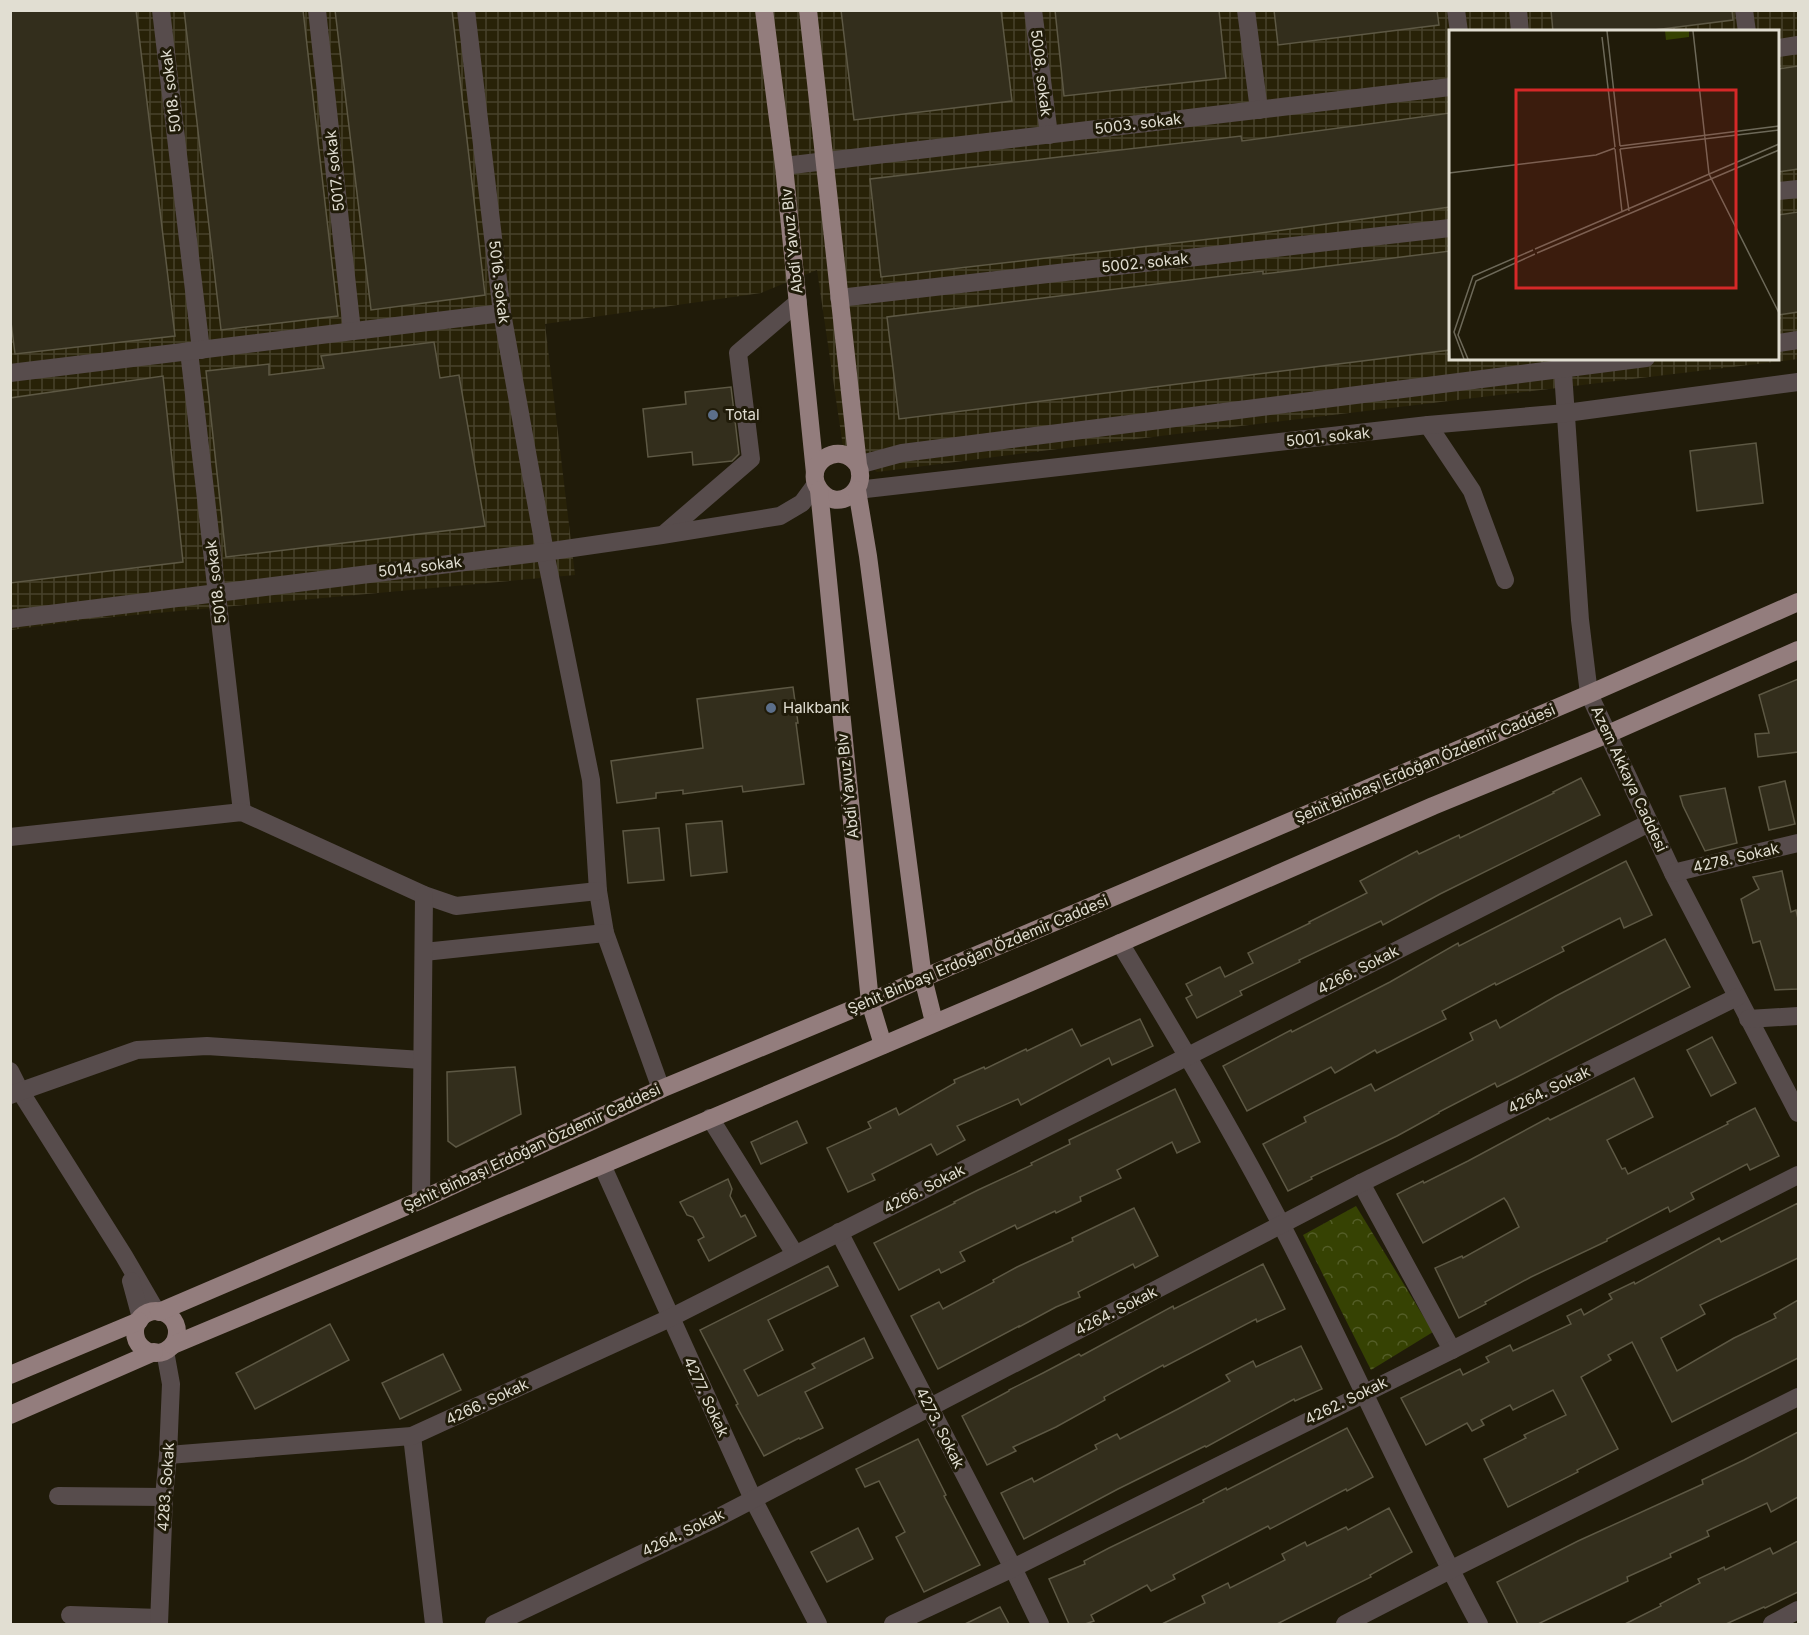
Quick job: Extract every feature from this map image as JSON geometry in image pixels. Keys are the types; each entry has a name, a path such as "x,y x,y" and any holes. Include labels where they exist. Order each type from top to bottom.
{"main road":[{"name":"Abdi Yavuz Blv","path":"764,10 784,166 870,1002 883,1045"},
{"path":"808,10 861,480 856,490 847,497 834,499 828,497 817,482 820,461 825,457 837,453 849,456 858,465"},
{"path":"856,490 869,567 923,978 933,1022"},
{"name":"Şehit Binbaşı Erdoğan Özdemir Caddesi","path":"10,1375 421,1200 661,1089 870,1002 1798,602"},
{"path":"10,1415 602,1166 1433,806 1608,734 1798,650"},
{"path":"149,1315 169,1315 176,1326 176,1339 164,1349 147,1351 138,1341 136,1327 149,1315"}],"street":[{"name":"5018. sokak","path":"161,10 217,593 242,812"},
{"name":"5017. sokak","path":"317,10 352,331"},
{"name":"5016. sokak","path":"466,10 502,313 545,552 591,780 598,891 604,933 661,1089"},
{"name":"5008. sokak","path":"1034,10 1049,135"},
{"path":"1246,10 1259,110"},
{"path":"1456,10 1459,30"},
{"path":"1518,10 1521,30"},
{"path":"1744,10 1747,30"},
{"path":"1779,48 1798,45"},
{"name":"5003. sokak","path":"784,166 1449,87"},
{"path":"1779,191 1798,189"},
{"name":"5002. sokak","path":"839,298 1449,228"},
{"path":"662,536 751,459 738,353 798,302"},
{"path":"10,373 502,313"},
{"path":"1779,343 1798,340"},
{"path":"858,465 902,453 1563,363 1613,360"},
{"name":"Azem Akkaya Caddesi","path":"1563,363 1580,620 1589,694 1673,873 1798,1113"},
{"name":"5001. sokak","path":"856,490 1428,425 1566,413 1798,382"},
{"path":"1428,425 1472,491 1505,580"},
{"name":"5014. sokak","path":"10,619 545,552 662,536 780,516 802,504 817,482"},
{"path":"10,837 242,812 424,895 456,906 598,891"},
{"name":"4266. Sokak","path":"168,1455 412,1436 670,1318 1649,823"},
{"name":"4278. Sokak","path":"1673,873 1798,843"},
{"path":"421,1200 424,895"},
{"path":"424,952 604,933"},
{"path":"1120,943 1189,1056 1281,1225 1365,1392 1450,1570 1479,1624"},
{"name":"4264. Sokak","path":"494,1624 753,1499 1361,1183 1737,997"},
{"path":"1748,1019 1798,1016"},
{"path":"15,1093 137,1050 207,1046 422,1060"},
{"path":"10,1071 15,1093 124,1256 149,1315"},
{"path":"710,1118 795,1254"},
{"name":"4277. Sokak","path":"602,1166 753,1499 818,1624"},
{"name":"4262. Sokak","path":"893,1624 1013,1568 1798,1175"},
{"path":"1361,1183 1452,1350"},
{"name":"4273. Sokak","path":"839,1232 1040,1624"},
{"name":"4283. Sokak","path":"159,1621 171,1384 164,1349"},
{"path":"1345,1624 1798,1397"},
{"path":"412,1436 434,1624"},
{"path":"58,1496 164,1497"},
{"path":"1772,1624 1798,1611"},
{"path":"70,1616 159,1621"}],"shaded area":[{"path":"10,11 1798,11 1798,359 877,472 843,447 817,270 761,293 545,324 575,575 91,619 11,630"}],"green space":[{"path":"1356,1206 1433,1332 1371,1370 1303,1235"}],"building":[{"path":"10,10 136,10 175,336 15,354 10,314"},
{"path":"184,10 303,10 338,316 221,330"},
{"path":"335,10 452,10 485,295 371,310"},
{"path":"841,10 1001,10 1012,101 854,120"},
{"path":"1055,10 1219,10 1226,78 1064,96"},
{"path":"1274,10 1437,10 1439,25 1278,45"},
{"path":"1551,10 1732,10 1733,20 1654,30 1553,30"},
{"path":"1798,66 1798,169 1779,172 1779,69"},
{"path":"1449,113 1449,207 1253,234 881,277 870,179 1241,136 1242,141"},
{"path":"1798,212 1798,312 1779,315 1779,215"},
{"path":"1449,251 1449,350 899,419 887,317 1263,271 1263,274"},
{"path":"434,342 440,378 459,375 485,526 226,557 206,371 269,364 269,375 324,368 321,356"},
{"path":"163,376 183,562 10,583 10,398"},
{"path":"731,387 739,454 732,461 693,465 692,452 648,457 643,409 686,404 685,392"},
{"path":"1756,443 1763,503 1697,511 1690,451"},
{"path":"1798,679 1798,752 1758,757 1755,734 1769,733 1759,695"},
{"path":"793,687 804,784 743,792 742,786 683,794 683,790 656,793 656,798 617,803 611,761 703,748 697,699"},
{"path":"1581,778 1600,815 1440,894 1383,925 1381,921 1299,960 1300,962 1240,991 1242,995 1197,1018 1186,998 1192,995 1186,984 1220,967 1225,977 1253,963 1248,953 1367,893 1360,881 1417,851 1419,854 1459,835 1460,838"},
{"path":"1785,781 1795,824 1769,830 1759,787"},
{"path":"1725,788 1737,843 1705,851 1680,796"},
{"path":"722,821 727,872 691,876 686,824"},
{"path":"659,828 664,880 628,883 623,831"},
{"path":"1626,861 1652,915 1624,928 1620,918 1562,947 1564,951 1442,1011 1446,1019 1377,1053 1375,1050 1335,1073 1331,1067 1247,1111 1223,1066 1390,982 1458,943 1459,946"},
{"path":"1782,871 1791,912 1796,910 1798,919 1798,989 1775,990 1760,941 1753,943 1741,899 1759,889 1753,877"},
{"path":"1665,939 1690,987 1497,1087 1495,1083 1288,1191 1263,1144 1306,1122 1304,1117 1371,1084 1375,1091 1473,1040 1470,1033 1496,1020 1500,1028"},
{"path":"1140,1019 1153,1046 1112,1065 1109,1058 1021,1105 1018,1099 957,1126 965,1140 937,1155 931,1144 872,1174 875,1180 848,1192 827,1148 871,1128 868,1122 896,1108 899,1115 955,1083 954,1080 984,1067 985,1069 1026,1049 1027,1051 1072,1029 1081,1046"},
{"path":"1712,1037 1736,1083 1711,1096 1687,1050"},
{"path":"515,1067 521,1114 456,1147 448,1141 447,1072"},
{"path":"1634,1078 1653,1117 1607,1140 1622,1169 1625,1168 1628,1174 1755,1108 1779,1156 1750,1170 1747,1164 1691,1193 1694,1199 1670,1212 1668,1207 1607,1241 1531,1277 1459,1318 1435,1268 1462,1256 1463,1258 1519,1227 1507,1202 1504,1198 1423,1243 1397,1194 1423,1181 1424,1183 1548,1118 1550,1120"},
{"path":"1175,1089 1200,1142 1177,1153 1172,1142 1117,1170 1121,1178 1080,1197 1081,1201 1017,1229 1015,1225 960,1252 965,1261 941,1273 939,1269 899,1290 874,1243 1032,1165 1031,1163 1070,1144 1069,1140"},
{"path":"797,1121 807,1143 761,1164 751,1142"},
{"path":"728,1179 732,1189 730,1196 741,1217 745,1215 756,1236 709,1261 698,1240 704,1237 693,1217 687,1215 680,1202"},
{"path":"1798,1203 1798,1258 1700,1305 1705,1314 1661,1338 1677,1371 1734,1338 1776,1318 1774,1314 1798,1300 1798,1358 1672,1422 1632,1342 1608,1355 1611,1360 1581,1377 1618,1449 1508,1507 1484,1459 1526,1438 1524,1435 1566,1415 1553,1390 1513,1410 1510,1405 1481,1420 1484,1425 1472,1431 1467,1423 1426,1445 1401,1398 1460,1369 1463,1375 1489,1362 1486,1357 1510,1345 1513,1351 1571,1324 1567,1316 1581,1309 1584,1315 1612,1299 1609,1294 1634,1282 1635,1284 1719,1238 1721,1242"},
{"path":"1134,1208 1158,1256 1135,1268 1133,1264 1078,1292 1080,1297 1056,1307 938,1369 911,1316 939,1302 943,1309 1017,1267 1073,1241 1072,1238"},
{"path":"1263,1264 1285,1309 1257,1322 1256,1319 1164,1367 1163,1365 1104,1397 1105,1400 1056,1427 1013,1447 1016,1451 987,1465 962,1416 1079,1354 1081,1356 1173,1306 1174,1309"},
{"path":"828,1266 838,1286 768,1320 783,1350 744,1370 758,1396 815,1368 812,1364 864,1338 873,1358 805,1392 823,1428 764,1456 736,1405 738,1404 700,1330"},
{"path":"330,1324 349,1360 255,1409 236,1373"},
{"path":"1301,1346 1322,1389 1295,1401 1294,1399 1206,1447 1118,1489 1024,1539 1001,1493 1032,1478 1034,1482 1097,1449 1095,1445 1117,1434 1120,1439 1178,1409 1230,1381 1226,1375 1253,1361 1256,1367"},
{"path":"443,1354 461,1390 400,1419 382,1383"},
{"path":"1347,1428 1373,1477 1270,1529 1268,1526 1173,1575 1175,1579 1151,1591 1147,1585 1091,1615 1094,1621 1085,1624 1069,1624 1049,1579 1085,1564 1084,1561 1109,1548"},
{"path":"1798,1432 1798,1497 1771,1512 1767,1503 1707,1531 1709,1536 1627,1577 1628,1581 1538,1624 1518,1624 1497,1582 1578,1541 1703,1484 1702,1480"},
{"path":"918,1439 946,1495 944,1496 980,1565 924,1592 896,1537 905,1532 879,1481 865,1487 856,1469"},
{"path":"1389,1508 1412,1552 1370,1575 1371,1577 1277,1624 1162,1624 1205,1603 1202,1596 1228,1583 1230,1588 1285,1560 1282,1554 1305,1542 1307,1546 1346,1527 1348,1530"},
{"path":"858,1528 873,1559 827,1582 811,1552"},
{"path":"1798,1541 1798,1592 1765,1608 1726,1624 1625,1624 1700,1583 1698,1579 1724,1567 1725,1570 1770,1548 1773,1554"},
{"path":"1000,1607 1009,1624 965,1624"}],"place":[{"name":"Total","path":"713,415"},
{"name":"Halkbank","path":"771,708"}]}
